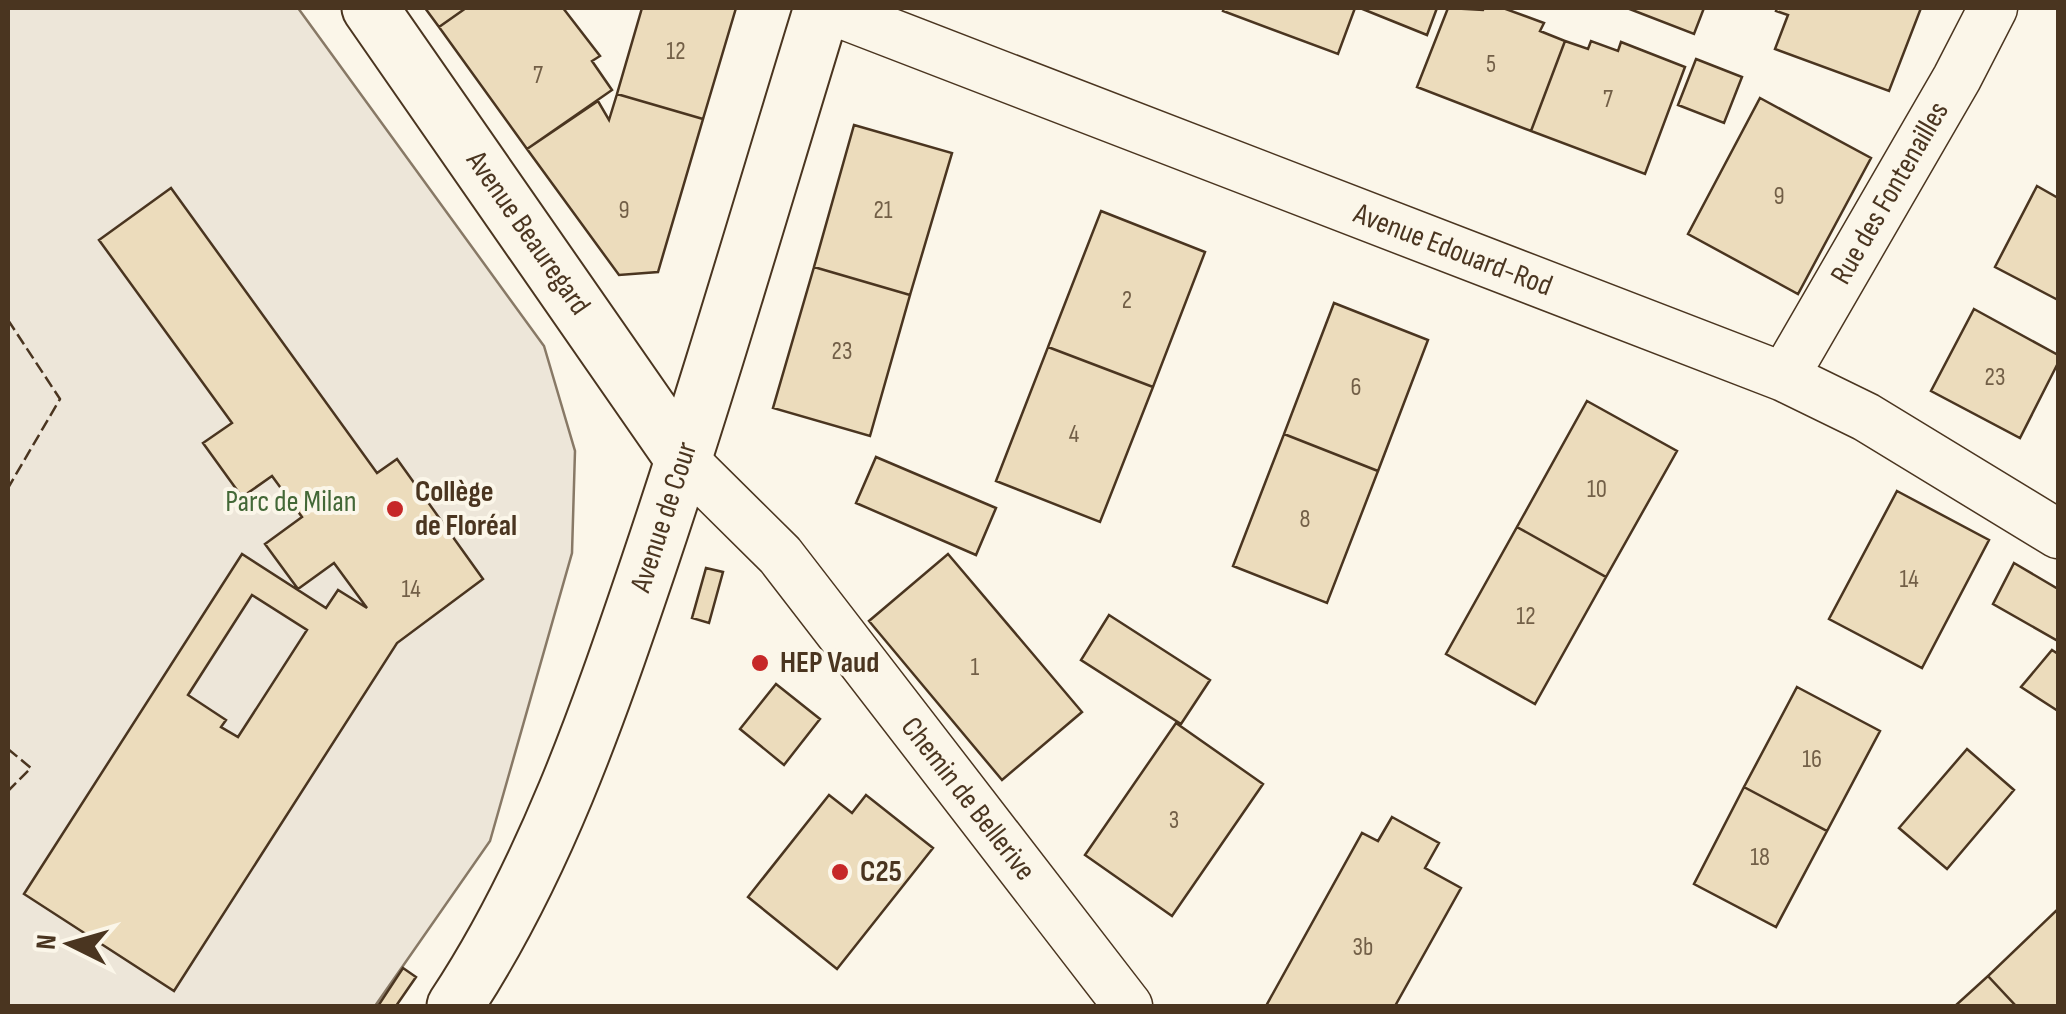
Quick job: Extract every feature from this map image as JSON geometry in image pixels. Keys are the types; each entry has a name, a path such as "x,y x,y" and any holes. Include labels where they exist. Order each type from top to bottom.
{"street":[{"name":"Avenue Beauregard","path":"370,8 684,460"},
{"name":"Avenue de Cour","path":"455,1006 543,850 599,712 684,460 824,8"},
{"name":"Avenue Edouard-Rod","path":"824,8 1784,378 1866,417 2058,534"},
{"name":"Rue des Fontenailles","path":"1784,378 1993,8"},
{"name":"Chemin de Bellerive","path":"684,460 780,555 1128,1006"}],"green space":[{"name":"Parc de Milan","path":"8,8 298,8 544,346 575,451 572,553 490,841 375,1006 8,1006"}],"building":[{"path":"425,8 466,8 439,27"},
{"path":"466,8 563,8 600,56 592,61 612,90 527,149 439,27"},
{"path":"642,8 736,8 703,119 617,94"},
{"path":"1355,8 1338,54 1223,11"},
{"path":"1360,8 1437,8 1427,35"},
{"path":"1448,8 1503,8 1544,23 1540,31 1565,41 1531,131 1417,87"},
{"path":"1627,8 1704,8 1694,34"},
{"path":"1921,8 1889,91 1775,49 1788,15 1776,11"},
{"path":"1565,41 1588,49 1591,41 1618,51 1621,42 1685,67 1645,174 1531,131"},
{"path":"1696,59 1742,77 1724,123 1678,105"},
{"path":"617,94 703,119 658,272 619,275 527,149 598,101 609,120"},
{"path":"1760,98 1871,158 1798,294 1688,234"},
{"path":"854,125 952,153 910,295 814,267"},
{"path":"2037,186 2058,198 2058,300 1995,267"},
{"path":"171,188 377,473 397,459 483,579 397,643 174,991 24,894 242,554 326,608 338,590 367,608 334,563 298,589 265,544 302,517 272,476 242,497 203,443 232,423 99,240","holes":["252,595 307,630 238,737 221,727 226,720 188,695"]},
{"path":"1101,211 1205,252 1153,387 1048,347"},
{"path":"814,267 910,295 870,436 773,408"},
{"path":"1334,303 1428,340 1378,471 1284,434"},
{"path":"1974,309 2058,355 2058,363 2020,438 1931,391"},
{"path":"1048,347 1153,387 1100,522 996,481"},
{"path":"1587,401 1677,451 1606,577 1517,527"},
{"path":"1284,434 1378,471 1327,603 1233,566"},
{"path":"876,457 996,508 976,555 856,503"},
{"path":"1897,491 1989,540 1922,668 1829,619"},
{"path":"1517,527 1606,577 1535,704 1446,654"},
{"path":"948,554 1082,712 1002,780 869,621"},
{"path":"2014,563 2058,589 2058,641 1993,604"},
{"path":"706,568 723,572 709,623 692,618"},
{"path":"1109,615 1210,680 1181,724 1081,660"},
{"path":"2052,650 2058,654 2058,711 2021,687"},
{"path":"776,684 820,719 784,765 740,729"},
{"path":"1797,687 1880,731 1827,831 1744,787"},
{"path":"1176,723 1263,784 1172,916 1085,855"},
{"path":"1967,749 2014,790 1947,869 1899,828"},
{"path":"1744,787 1827,831 1776,927 1694,884"},
{"name":"C25","path":"829,795 852,813 866,795 933,848 837,969 748,897"},
{"path":"1392,817 1439,843 1425,868 1461,888 1395,1006 1266,1006 1362,833 1378,841"},
{"path":"2058,909 2058,1006 2016,1006 1988,976"},
{"path":"403,968 416,977 396,1006 378,1006"},
{"path":"1988,976 2016,1006 1955,1006"}],"fence":[{"path":"8,320 60,399 8,488"},
{"path":"8,749 31,768 8,791"}],"place":[{"name":"Collège de Floréal","path":"395,509"},
{"name":"HEP Vaud","path":"760,663"},
{"name":"C25","path":"840,872"}]}
